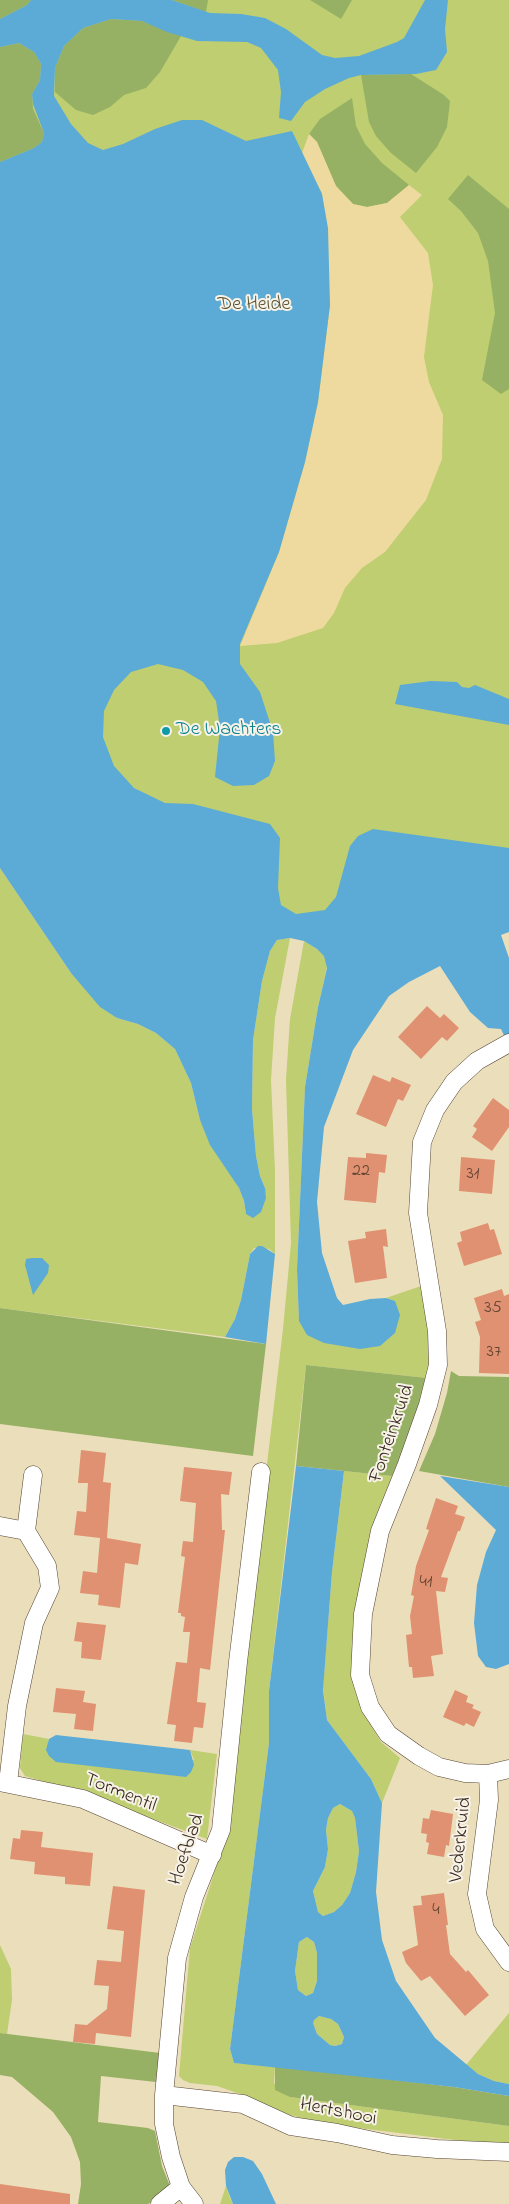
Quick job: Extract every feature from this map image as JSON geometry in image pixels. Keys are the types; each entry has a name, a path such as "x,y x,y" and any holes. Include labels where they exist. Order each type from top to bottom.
{"street":[{"name":"Fonteinkruid","path":"503,1046 476,1061 454,1082 435,1110 422,1142 418,1213 437,1331 438,1365 428,1406 380,1531 363,1614 360,1675 370,1707 388,1734 419,1756 439,1767 465,1773 488,1774 509,1769"},
{"name":"Hoefblad","path":"194,2204 181,2187 166,2140 163,2116 164,2095 177,1958 194,1897 221,1830 225,1805 238,1662 260,1472"},
{"path":"0,1526 26,1531 33,1475"},
{"name":"Tormentil","path":"26,1531 47,1566 50,1588 34,1623 8,1705 4,1783 83,1799 212,1855"},
{"name":"Vederkruid","path":"488,1774 489,1800 477,1894 485,1929 509,1962"},
{"name":"Hertshooi","path":"164,2095 243,2104 291,2126 337,2133 392,2145 509,2152"},
{"path":"160,2204 181,2187"}],"green space":[{"name":"De Heide","path":"0,0 509,0 509,892 336,938 150,876 0,611"},
{"path":"0,0 31,0 27,5 0,19"},
{"path":"172,0 208,0 206,12"},
{"path":"310,0 352,0 341,19"},
{"path":"111,19 142,21 181,36 160,72 146,88 124,95 110,107 93,115 76,110 55,92 55,68 64,46 83,28"},
{"path":"19,43 34,52 41,64 40,80 32,94 33,109 44,133 42,142 34,148 0,162 0,47"},
{"path":"411,74 444,95 450,101 447,127 437,147 416,173 391,153 376,136 369,122 361,75"},
{"path":"352,98 356,126 365,144 382,163 409,185 387,203 367,207 353,204 336,186 317,142 309,134 320,119"},
{"path":"468,175 509,209 509,389 501,394 482,380 495,313 488,261 478,233 461,211 448,199"},
{"path":"0,868 71,973 117,1018 138,1024 156,1033 175,1049 191,1083 200,1120 239,1188 246,1214 265,1188 260,1176 256,1156 252,1109 253,1040 262,981 270,951 277,940 290,938 275,1018 271,1080 275,1171 275,1254 269,1249 254,1248 250,1254 241,1300 235,1319 225,1337 0,1308"},
{"path":"304,941 325,956 327,967 318,1007 305,1087 297,1270 299,1321 395,1301 386,1298 424,1285 431,1357 427,1378 306,1365 269,1691 269,1743 230,2049 234,2063 275,2066 274,2083 290,2097 509,2126 509,2143 471,2142 319,2123 280,2112 246,2096 217,2086 190,2083 179,2076 190,1948 221,1852 283,1329 291,1243 286,1080 290,1019"},
{"path":"0,1308 266,1344 253,1456 0,1424"},
{"path":"306,1365 427,1378 413,1426 392,1476 296,1466"},
{"path":"451,1371 459,1376 509,1377 509,1487 419,1471 435,1434 447,1393"},
{"path":"344,1471 392,1476 366,1560 362,1710 381,1742 400,1758 382,1803 371,1779 327,1720 323,1688 332,1572"},
{"path":"23,1734 49,1739 48,1743 194,1760 190,1750 217,1754 207,1839 86,1794 25,1776 20,1768"},
{"path":"340,1804 352,1811 355,1818 359,1851 356,1872 350,1893 342,1905 334,1912 323,1916 318,1912 313,1891 325,1867 328,1849 326,1830 328,1818 333,1808"},
{"path":"307,1937 314,1942 317,1953 317,1981 313,1993 306,1996 298,1990 295,1971 299,1942"},
{"path":"0,1945 11,1969 12,2000 7,2034 0,2033"},
{"path":"509,2013 509,2084 494,2081 478,2074 466,2065"},
{"path":"319,2016 331,2019 338,2024 344,2037 342,2044 330,2045 317,2034 313,2020"},
{"path":"0,2033 160,2053 156,2082 101,2076 98,2122 148,2128 155,2131 162,2166 172,2191 148,2204 78,2204 81,2184 80,2162 71,2137 53,2112 12,2077 0,2075"},
{"path":"275,2066 454,2087 509,2096 509,2126 290,2097 275,2090"},
{"path":"226,2186 230,2198 233,2204 220,2204"}],"sand":[{"path":"309,134 317,142 336,186 353,204 367,207 387,203 409,185 422,195 400,217 428,253 433,285 424,357 429,382 443,415 442,459 426,500 385,552 362,568 345,588 334,613 323,628 277,643 240,646 279,552 305,462 318,402 330,305 322,194 302,153"}],"water":[{"name":"De Heide","path":"31,0 172,0 210,13 241,14 265,18 286,29 322,55 335,58 359,56 397,42 404,38 425,0 448,0 445,29 447,52 436,70 416,74 361,75 349,78 325,89 305,102 291,121 279,118 281,92 278,70 261,48 247,42 197,41 167,32 142,21 111,19 83,28 64,46 55,68 54,96 71,124 88,143 103,150 182,120 202,120 246,141 292,131 322,194 328,228 330,305 318,402 305,462 279,552 240,644 240,664 260,692 273,732 275,761 269,776 254,785 233,786 215,777 220,728 216,701 203,682 183,670 158,664 131,672 114,690 104,711 103,737 114,766 134,788 165,803 193,804 270,824 280,838 278,888 281,905 296,914 325,910 336,897 350,846 358,836 373,829 509,848 509,932 501,935 509,958 509,1046 501,1029 488,1028 470,1012 440,966 409,982 389,996 353,1050 324,1127 317,1202 322,1253 337,1298 343,1305 370,1299 386,1298 395,1301 400,1315 395,1333 380,1346 360,1349 324,1343 307,1335 299,1321 297,1270 305,1087 318,1007 327,968 324,956 304,941 290,938 277,940 270,951 262,981 253,1040 252,1109 256,1156 266,1198 261,1212 253,1218 246,1214 239,1188 210,1145 200,1120 191,1083 175,1049 156,1033 138,1024 117,1018 100,1007 71,973 0,868 0,162 34,148 42,142 44,133 33,104 32,94 40,80 41,64 34,52 19,43 0,47 0,19 27,5"},
{"path":"431,681 457,682 462,687 469,688 475,685 509,699 509,725 395,704 400,685"},
{"path":"258,1246 262,1246 275,1254 266,1344 225,1337 235,1319 241,1300 250,1254"},
{"path":"42,1258 49,1265 48,1273 33,1295 25,1265 26,1259"},
{"path":"296,1466 344,1471 332,1572 323,1690 327,1720 371,1779 382,1803 376,1892 382,1940 396,1981 435,2038 478,2074 494,2081 509,2084 509,2096 454,2087 234,2063 230,2049 269,1743 269,1691","holes":["340,1804 352,1811 355,1818 359,1851 356,1872 350,1893 342,1905 334,1912 323,1916 318,1912 313,1891 325,1867 328,1849 326,1830 328,1818 333,1808","307,1937 314,1942 317,1953 317,1981 313,1993 306,1996 298,1990 295,1971 299,1942","319,2016 331,2019 338,2024 344,2037 342,2044 330,2045 317,2034 313,2023"]},
{"path":"440,1476 509,1487 509,1664 496,1669 486,1667 478,1656 474,1623 477,1585 486,1552 496,1530"},
{"path":"56,1735 190,1750 194,1765 186,1777 56,1762 49,1756 46,1750 49,1739"},
{"path":"234,2157 243,2157 253,2161 262,2174 276,2204 233,2204 226,2186 225,2170 228,2162"}],"building":[{"path":"427,1006 440,1018 444,1014 459,1028 447,1041 442,1037 421,1059 398,1037"},
{"path":"373,1075 390,1082 392,1077 411,1085 403,1101 398,1099 386,1127 356,1114"},
{"path":"493,1098 509,1110 509,1127 492,1151 472,1137 477,1129 473,1126"},
{"path":"366,1153 387,1155 385,1173 379,1172 376,1203 344,1200 348,1157 366,1158"},
{"path":"461,1157 495,1160 492,1194 459,1191"},
{"path":"488,1223 490,1230 494,1229 502,1254 464,1266 457,1243 462,1241 460,1232"},
{"path":"386,1229 388,1247 383,1246 387,1278 355,1283 348,1241 366,1238 365,1232"},
{"path":"502,1289 504,1296 509,1294 509,1374 479,1373 480,1337 475,1322 481,1320 474,1298"},
{"path":"81,1450 106,1453 103,1482 111,1483 107,1538 141,1544 138,1565 125,1563 120,1608 98,1605 99,1595 80,1593 83,1571 97,1573 100,1538 74,1535 77,1511 86,1512 88,1483 78,1483"},
{"path":"184,1467 232,1472 229,1495 221,1494 222,1530 225,1530 210,1670 200,1668 197,1702 206,1703 203,1728 194,1727 192,1743 174,1741 176,1725 167,1724 176,1662 187,1663 190,1632 183,1632 185,1617 178,1613 185,1557 181,1556 183,1541 193,1542 196,1503 180,1501"},
{"path":"436,1498 458,1506 455,1514 465,1517 441,1577 448,1578 445,1592 436,1591 443,1654 431,1656 434,1676 413,1678 412,1667 409,1667 406,1635 412,1634 410,1616 414,1596 411,1595 416,1566 429,1530 426,1529"},
{"path":"77,1622 106,1625 101,1660 81,1658 82,1642 74,1641"},
{"path":"56,1688 85,1691 83,1702 96,1704 93,1731 74,1729 76,1714 53,1712"},
{"path":"455,1690 468,1696 466,1702 474,1705 472,1708 481,1712 474,1727 466,1723 464,1726 443,1717"},
{"path":"431,1810 453,1814 449,1846 446,1845 444,1857 427,1854 429,1843 426,1842 427,1834 421,1833 423,1818 429,1819"},
{"path":"21,1830 43,1832 41,1847 93,1853 90,1886 65,1884 65,1877 34,1874 35,1862 10,1859 13,1838 20,1839"},
{"path":"113,1886 145,1890 131,2037 96,2033 95,2044 73,2042 75,2024 87,2025 107,2009 109,1986 94,1985 97,1960 121,1962 124,1931 107,1929"},
{"path":"444,1893 450,1954 466,1972 468,1970 489,1995 465,2016 430,1976 421,1981 406,1963 402,1952 418,1945 413,1906 422,1905 421,1896"},
{"path":"0,2184 70,2194 70,2204 0,2204"}],"place":[{"name":"De Wachters","path":"166,731"}]}
